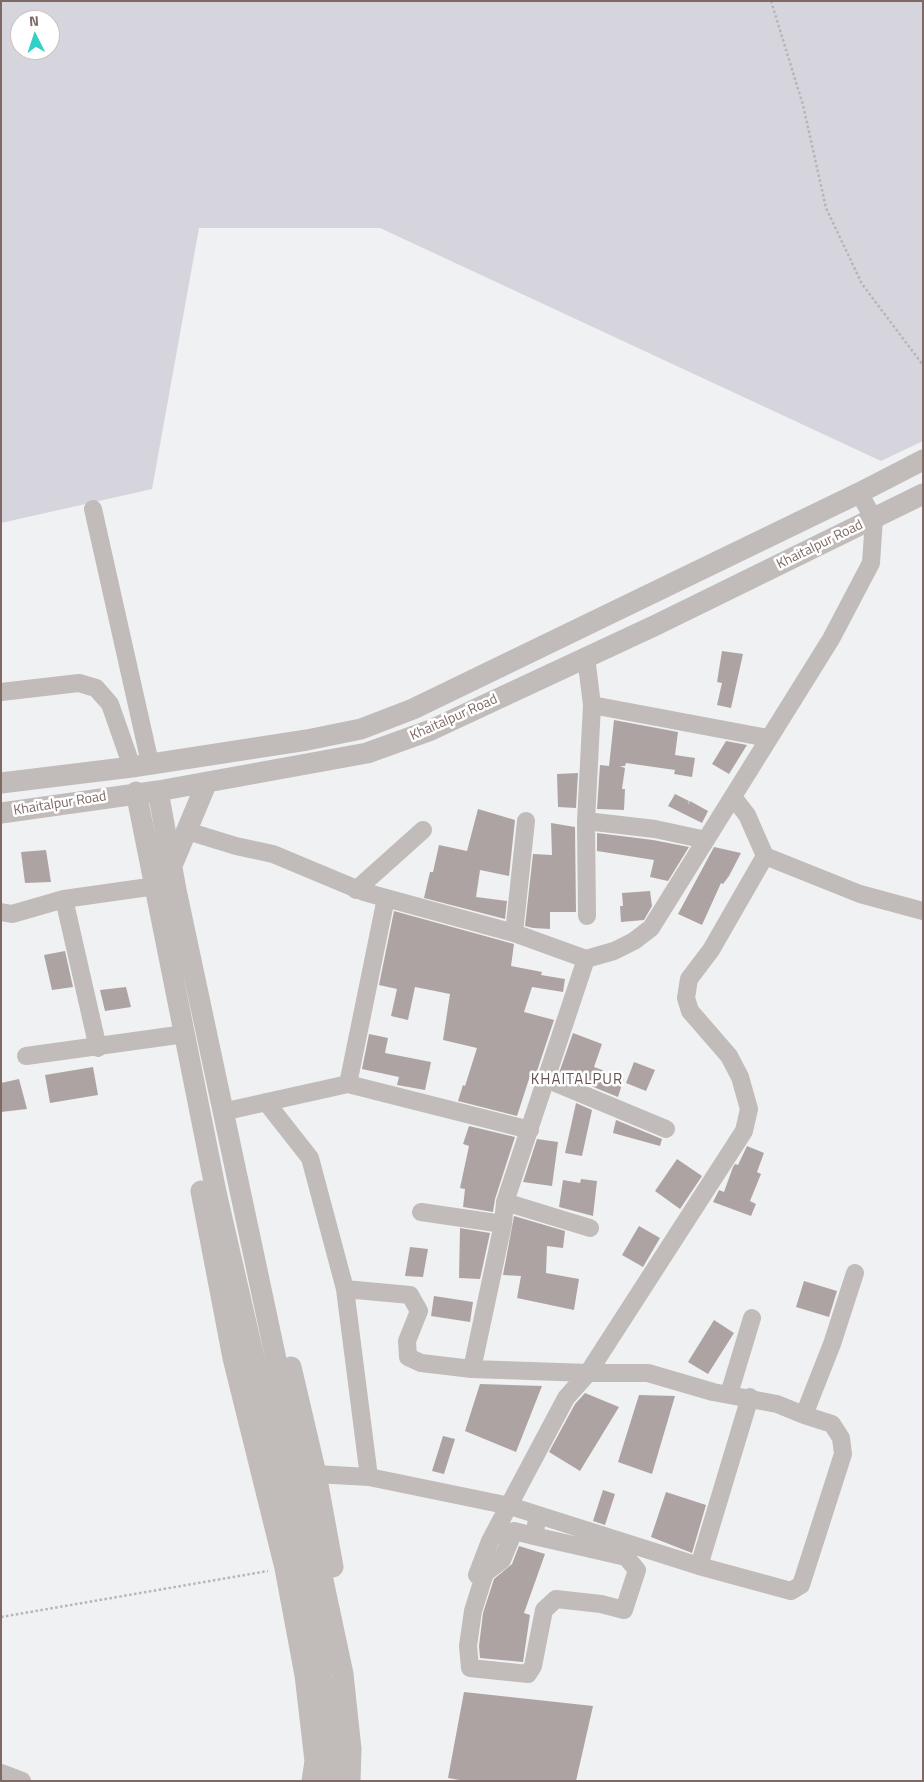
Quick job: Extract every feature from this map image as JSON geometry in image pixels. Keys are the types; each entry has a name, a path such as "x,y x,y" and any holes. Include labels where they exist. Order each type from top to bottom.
{"street":[{"name":"Khaitalpur Road","path":"1,783 141,765 307,740 361,728 414,708 859,493 923,460"},
{"path":"187,830 236,846 273,854 356,890 514,933 586,959 614,951 652,928 768,738 832,639 872,563 874,519 859,493"},
{"name":"Khaitalpur Road","path":"1,813 136,792 158,791 367,753 431,730 923,494"},
{"path":"93,509 141,765"},
{"path":"586,657 592,705 586,820 587,916"},
{"path":"1,692 79,683 96,688 110,704 141,765"},
{"path":"592,705 768,738"},
{"path":"171,868 207,782"},
{"path":"158,791 171,868 222,1112 343,1674 351,1749 350,1781"},
{"path":"136,792 216,1192 278,1462 319,1657 330,1730 332,1781"},
{"path":"732,798 747,815 765,856 860,894 923,911"},
{"path":"586,820 655,829 706,840"},
{"path":"514,933 526,821"},
{"path":"356,890 423,830"},
{"path":"477,1575 490,1541 566,1398 588,1373 744,1131 749,1109 740,1078 729,1056 690,1011 686,998 689,979 711,950 765,856"},
{"path":"1,912 12,914 64,899 156,886"},
{"path":"348,1084 386,898"},
{"path":"64,899 98,1048"},
{"path":"472,1369 503,1224 505,1202 586,959"},
{"path":"26,1056 98,1048 185,1034"},
{"path":"546,1079 666,1129"},
{"path":"222,1112 348,1084 530,1130"},
{"path":"266,1102 310,1158 345,1289 370,1477"},
{"path":"222,1112 244,1161 316,1474 358,1692 365,1751 364,1781"},
{"path":"207,1149 201,1191 233,1358 285,1568 305,1675 315,1761 312,1781"},
{"path":"505,1202 590,1228"},
{"path":"421,1212 503,1224"},
{"path":"804,1414 832,1344 855,1273"},
{"path":"316,1474 370,1477 510,1506 699,1566 791,1591 801,1585 843,1454 842,1438 832,1424 750,1397 713,1392 648,1373 472,1369 437,1366 408,1357 407,1342 419,1311 410,1295 345,1289"},
{"path":"729,1394 752,1318"},
{"path":"699,1566 750,1397"},
{"path":"534,1536 538,1515"},
{"path":"514,1530 534,1536 626,1557 637,1570 624,1610 556,1599 544,1610 533,1666 528,1674 470,1668 468,1646 473,1612 485,1573 502,1560 514,1530"},
{"path":"1,1773 22,1781"}],"path":[{"path":"772,1 803,105 826,208 862,284 923,365"},
{"path":"1,1617 285,1568"}],"shaded area":[{"path":"1,1 923,1 923,441 881,461 380,228 199,228 152,489 1,523"}],"building":[{"path":"722,651 743,654 731,708 717,705 722,683 717,682"},
{"path":"614,720 678,732 675,755 695,758 692,777 674,774 675,770 626,763 625,766 620,766 625,768 622,789 625,789 624,810 597,809 600,765 609,766"},
{"path":"726,741 747,745 729,774 712,764"},
{"path":"578,773 576,808 558,807 557,774"},
{"path":"675,794 689,801 688,805 690,801 708,811 702,823 668,806"},
{"path":"478,809 515,820 509,876 480,870 476,897 507,901 505,919 424,898 430,872 433,872 439,845 467,851"},
{"path":"551,823 575,827 576,912 550,912 550,929 533,928 525,926 533,854 552,855"},
{"path":"597,833 653,840 689,847 668,881 650,877 654,860 597,851"},
{"path":"714,847 741,853 729,876 723,884 721,883 702,925 678,914"},
{"path":"46,850 51,882 25,883 21,852"},
{"path":"650,891 652,906 644,920 621,922 620,906 623,906 622,893"},
{"path":"394,911 514,944 511,966 542,972 541,975 565,979 563,992 532,987 524,1012 554,1020 535,1077 530,1076 517,1116 458,1101 463,1085 465,1086 477,1048 443,1040 450,994 415,987 408,1020 391,1016 397,989 379,985"},
{"path":"65,951 73,987 52,990 44,955"},
{"path":"126,987 131,1007 105,1011 100,990"},
{"path":"573,1033 602,1044 594,1067 624,1078 618,1097 559,1073"},
{"path":"369,1034 388,1038 385,1053 431,1062 425,1090 397,1085 399,1077 362,1069"},
{"path":"634,1062 655,1070 646,1091 626,1083"},
{"path":"93,1067 98,1095 50,1103 45,1075"},
{"path":"19,1079 27,1109 1,1112 1,1083"},
{"path":"576,1103 592,1110 582,1156 565,1153"},
{"path":"616,1120 662,1139 660,1146 613,1133"},
{"path":"469,1126 515,1137 495,1199 493,1212 463,1207 465,1189 460,1188 469,1146 463,1144"},
{"path":"537,1139 558,1142 552,1186 523,1182"},
{"path":"747,1146 764,1153 757,1172 761,1174 750,1201 756,1204 751,1216 713,1202 719,1190 724,1192 733,1167 735,1164 738,1165"},
{"path":"677,1159 702,1176 680,1209 655,1191"},
{"path":"581,1179 597,1181 593,1216 559,1207 563,1180 580,1183"},
{"path":"514,1216 565,1231 563,1248 547,1246 546,1273 579,1279 574,1310 517,1298 521,1276 503,1275"},
{"path":"639,1226 660,1238 643,1267 622,1255"},
{"path":"460,1228 490,1233 480,1279 459,1278"},
{"path":"410,1247 428,1249 423,1277 405,1276"},
{"path":"804,1281 837,1291 829,1317 796,1307"},
{"path":"434,1296 473,1302 470,1322 431,1316"},
{"path":"714,1320 734,1333 708,1374 688,1362"},
{"path":"480,1384 542,1386 516,1452 465,1431"},
{"path":"585,1393 619,1407 580,1471 549,1452 575,1404"},
{"path":"639,1395 675,1396 652,1474 618,1462"},
{"path":"443,1436 455,1439 444,1474 432,1471"},
{"path":"603,1490 615,1494 605,1525 593,1521"},
{"path":"666,1492 706,1505 692,1553 651,1537"},
{"path":"519,1546 545,1554 524,1613 530,1615 523,1662 480,1658 479,1646 483,1613 494,1579 512,1564"},
{"path":"464,1692 593,1706 576,1781 465,1781 448,1778"}],"district":[{"name":"KHAITALPUR","path":"577,1080"}]}
